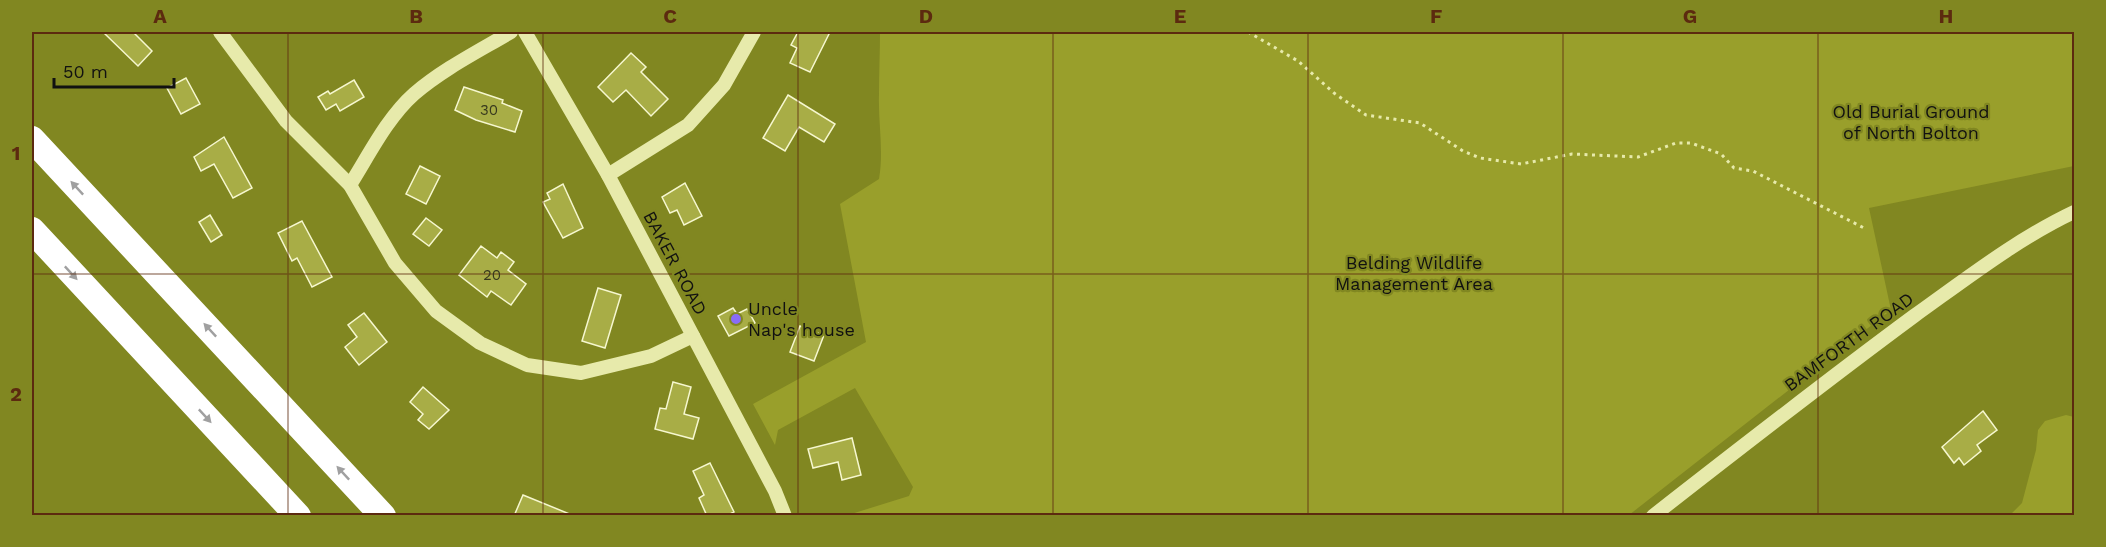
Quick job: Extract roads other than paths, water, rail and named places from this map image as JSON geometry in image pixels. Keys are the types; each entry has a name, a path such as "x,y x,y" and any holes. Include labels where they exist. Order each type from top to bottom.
{"highway":[{"path":"32,140 383,516"},
{"path":"32,231 298,516"}],"street":[{"path":"220,32 286,121 350,185 395,263 436,311 480,343 527,365 581,373 651,356 693,336"},
{"path":"350,185 389,124 412,95 438,76 511,32"},
{"name":"BAKER ROAD","path":"525,32 608,175 785,516"},
{"path":"608,175 688,125 724,85 754,32"},
{"name":"BAMFORTH ROAD","path":"1653,516 1806,395 1974,273 2050,223 2074,212"}],"place":[{"name":"Uncle Nap's house","path":"736,319"}],"park label":[{"name":"Old Burial Ground of North Bolton","path":"1911,122"},
{"name":"Belding Wildlife Management Area","path":"1414,273"}]}
